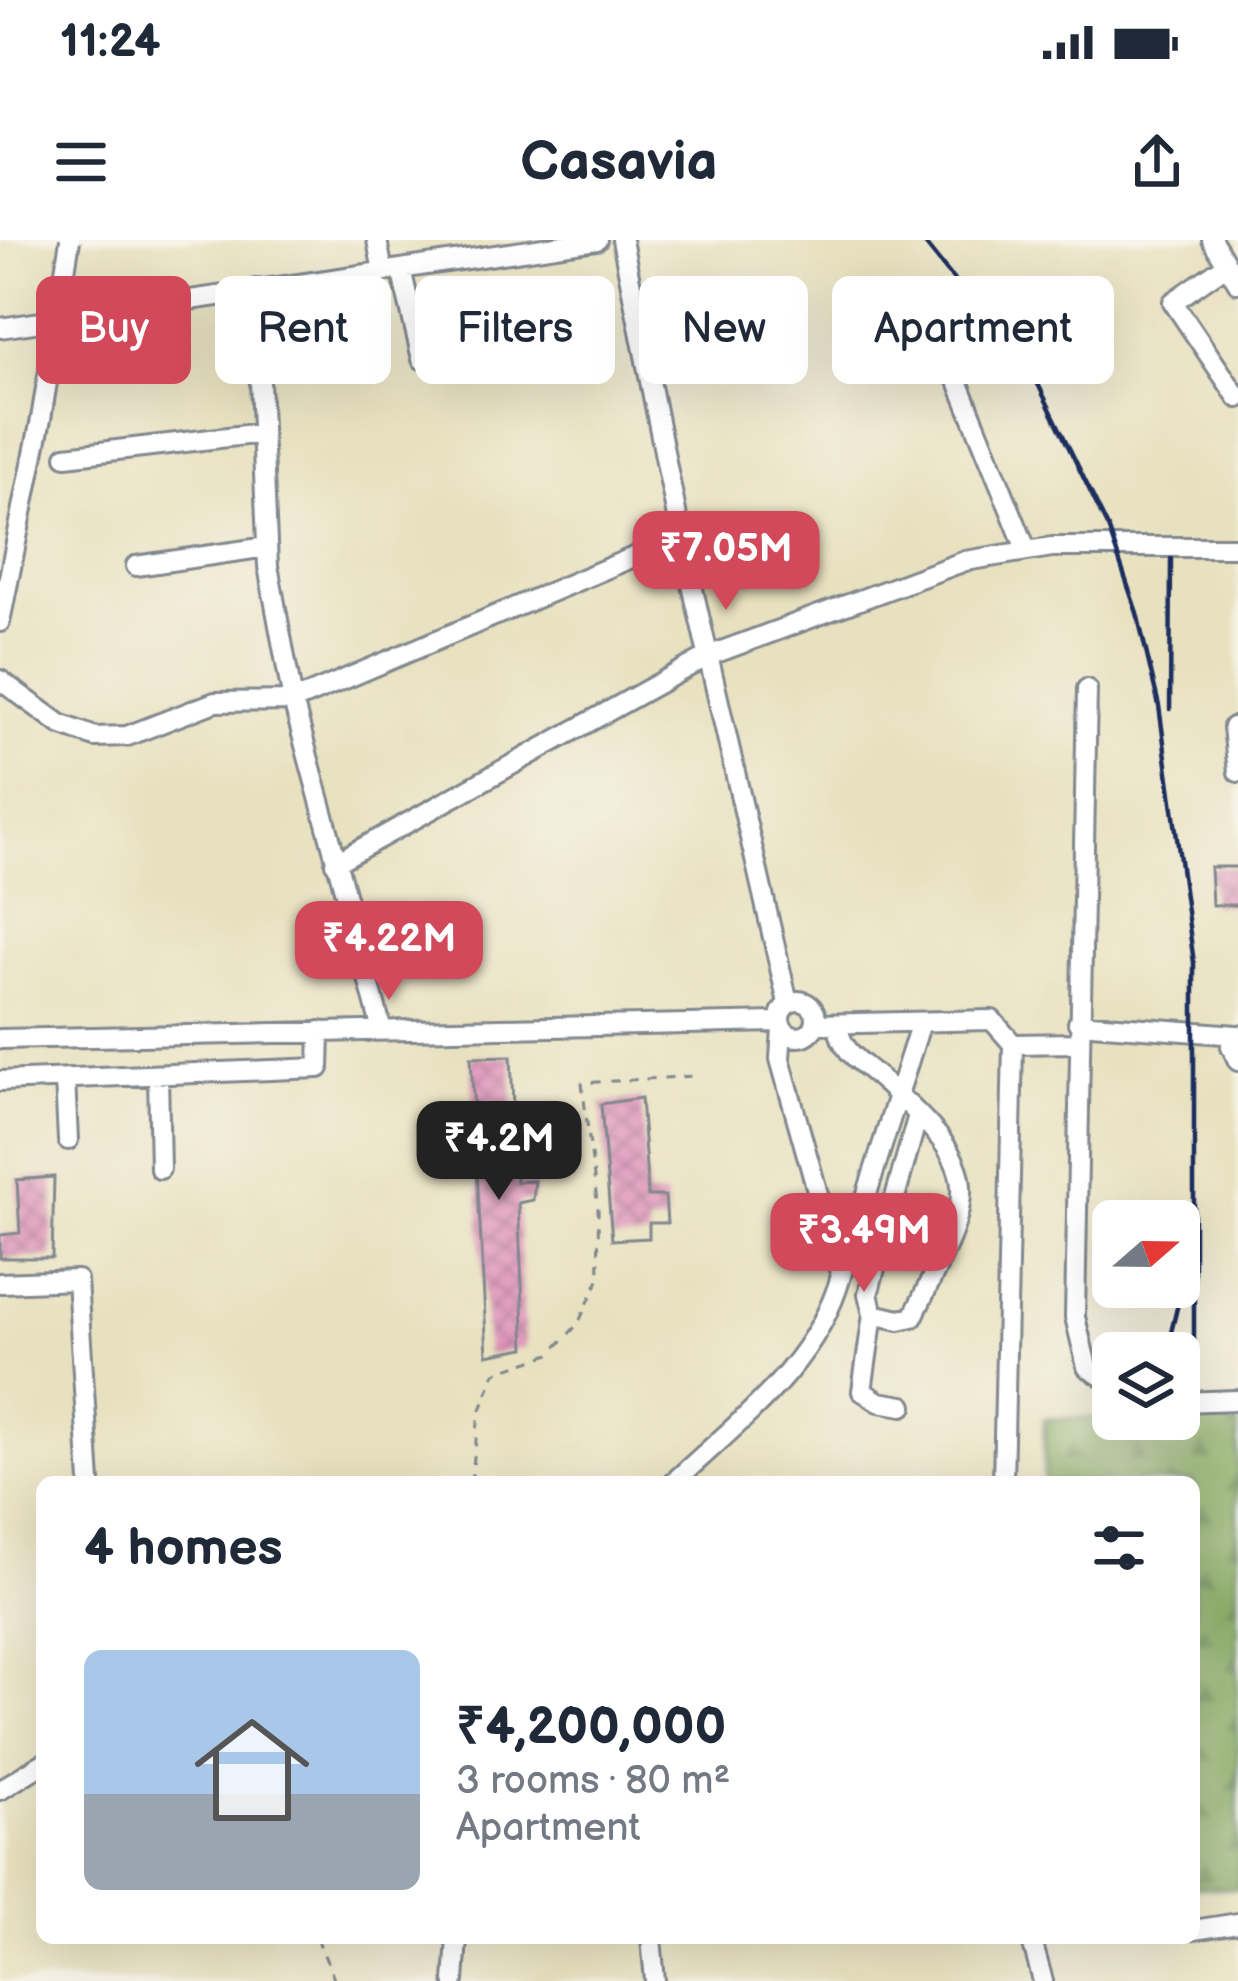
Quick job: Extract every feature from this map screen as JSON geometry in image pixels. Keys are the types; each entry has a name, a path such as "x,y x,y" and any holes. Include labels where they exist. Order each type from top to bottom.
{"street":[{"path":"0,622 70,240"},
{"path":"377,240 415,338"},
{"path":"348,276 501,248 597,240"},
{"path":"622,240 783,1018 780,1059 841,1276"},
{"path":"1212,240 1238,283"},
{"path":"1226,265 1173,302 1238,398"},
{"path":"0,328 215,295"},
{"path":"260,384 267,547 293,701 382,1030"},
{"path":"959,384 1026,549"},
{"path":"66,456 262,433"},
{"path":"0,680 60,724 95,737 127,736 215,702 293,701 681,537"},
{"path":"136,566 267,547"},
{"path":"335,863 708,656 965,561 1026,549 1238,547"},
{"path":"1087,688 1078,1023 1081,1232 1075,1317 1087,1367 1092,1370"},
{"path":"1233,728 1238,772"},
{"path":"0,1039 783,1018 808,1004 815,1024"},
{"path":"783,1018 800,1037 815,1024 992,1020 1013,1044 1003,1476"},
{"path":"680,1476 812,1346 831,1311 921,1022"},
{"path":"1078,1023 1238,1035 1231,1052 1238,1061"},
{"path":"838,1026 847,1050 945,1140 961,1165 962,1214 913,1317 899,1320 873,1313"},
{"path":"0,1081 319,1068 320,1031"},
{"path":"1013,1044 1078,1043"},
{"path":"158,1075 160,1169"},
{"path":"65,1078 68,1140"},
{"path":"903,1406 879,1402 862,1390 873,1313 868,1294 918,1115"},
{"path":"0,1283 77,1280 90,1476"},
{"path":"1200,1401 1238,1400"},
{"path":"0,1790 36,1768"},
{"path":"1200,1929 1238,1923"},
{"path":"454,1981 457,1944"},
{"path":"652,1944 655,1981"},
{"path":"1032,1944 1043,1981"}],"path":[{"path":"472,1476 479,1415 495,1372 550,1354 578,1324 599,1280 598,1209 583,1083 695,1076"},
{"path":"320,1944 335,1981"}],"green space":[{"path":"1238,1414 1238,1889 1200,1887 1200,1476 1044,1476 1044,1419 1092,1418 1092,1440 1200,1440 1200,1415"}],"building":[{"path":"1210,867 1238,867 1238,905 1212,905"},
{"path":"511,1056 516,1182 535,1181 533,1200 518,1203 525,1348 487,1355 471,1057"},
{"path":"641,1098 648,1196 665,1196 667,1223 649,1223 649,1238 612,1240 601,1104"},
{"path":"54,1177 52,1258 0,1258 0,1235 20,1233 17,1180"}],"railway":[{"path":"922,240 1038,384 1109,530 1137,613 1159,706 1194,963 1194,1332"},
{"path":"1170,709 1171,559"},
{"path":"1171,1332 1177,1308"}]}
